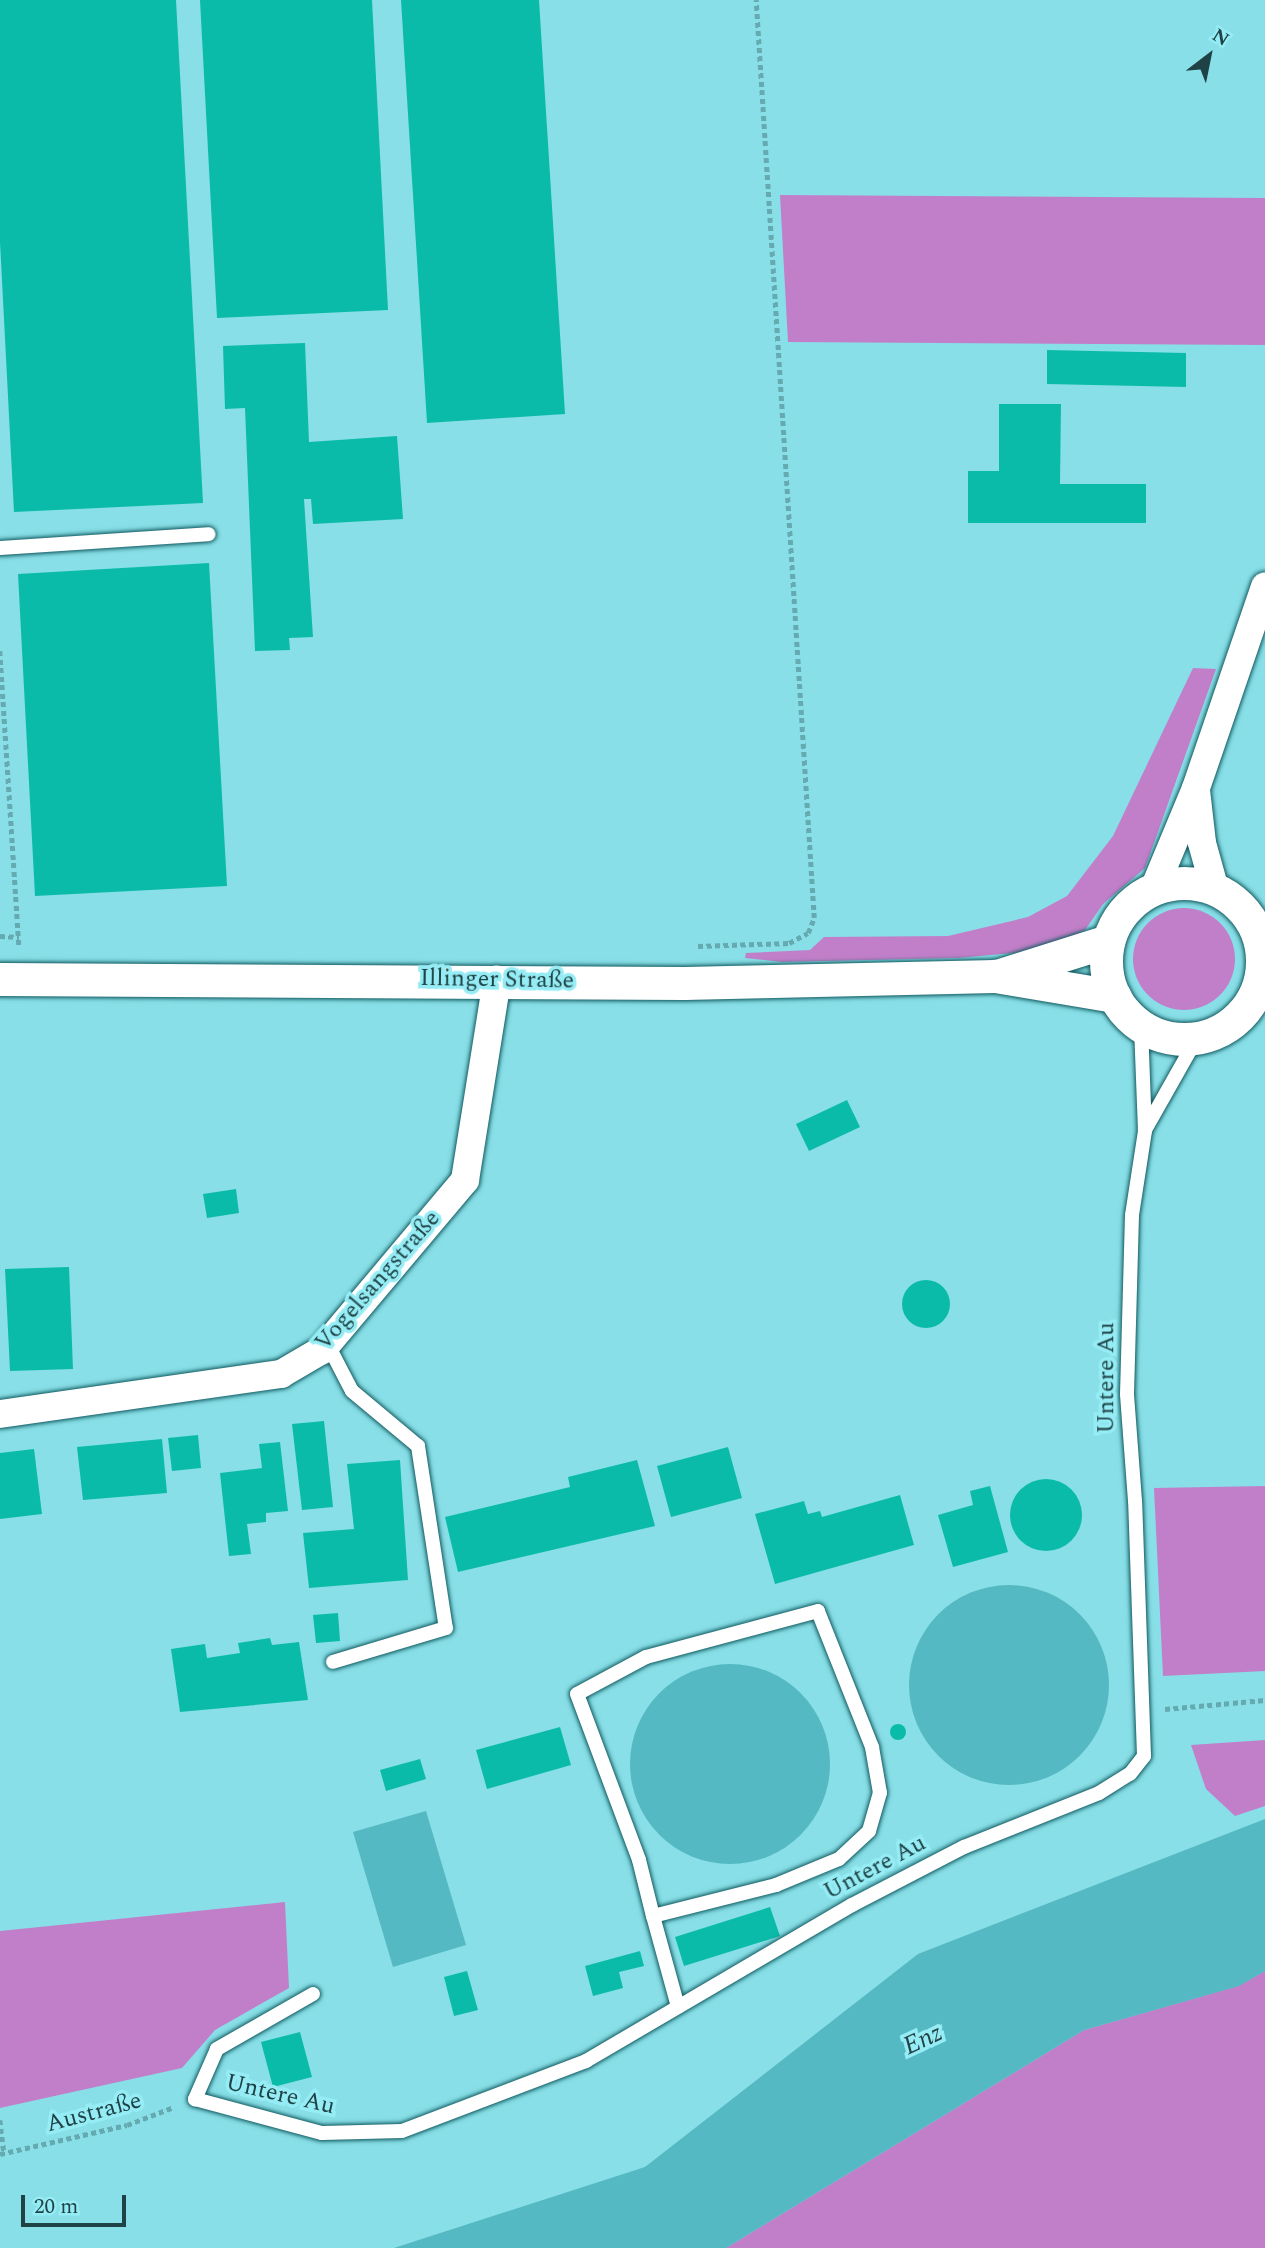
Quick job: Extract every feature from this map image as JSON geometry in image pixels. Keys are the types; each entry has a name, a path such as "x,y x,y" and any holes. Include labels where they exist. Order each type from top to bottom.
{"street":[{"path":"1154,889 1196,788 1265,587"},
{"path":"1196,788 1202,843 1215,890"},
{"path":"1174,883 1195,884 1215,890 1236,904 1259,925 1261,983 1235,1020 1217,1031 1197,1038 1158,1035 1141,1026 1126,1013 1114,996 1107,979 1108,941 1118,919 1133,901 1154,889 1174,883"},
{"name":"Illinger Straße","path":"995,976 1108,941"},
{"name":"Illinger Straße","path":"10,979 684,983 995,976 1114,996"},
{"name":"Vogelsangstraße","path":"0,1414 281,1374 322,1350 465,1180 497,980"}],"lane":[{"path":"0,548 209,534"},
{"name":"Untere Au","path":"313,1994 216,2049 195,2099 322,2133 401,2131 586,2061 852,1905 964,1847 1099,1793 1130,1774 1144,1756 1127,1394 1132,1215 1144,1131 1141,1026"},
{"name":"Untere Au","path":"1144,1131 1197,1038"},
{"path":"327,1343 352,1391 418,1446 446,1628 333,1662"},
{"path":"653,1916 776,1885 839,1859 869,1831 880,1793 872,1747 818,1611 646,1657 577,1694 639,1860 653,1916 677,2007"}],"path":[{"path":"684,983 685,952 702,944 789,943 808,933 814,918 756,0"},
{"path":"0,651 19,937 10,979"},
{"path":"0,936 19,937"},
{"path":"1143,1711 1265,1700"},
{"name":"Austraße","path":"2,2154 127,2125 195,2099"},
{"path":"0,2120 2,2154"}],"shaded area":[{"path":"780,195 1265,198 1265,345 788,342"},
{"path":"1193,668 1216,669 1145,868 1103,904 1085,930 1045,950 958,958 782,962 745,958 746,953 810,950 824,937 948,936 1028,917 1067,896 1113,836"},
{"path":"1184,908 1203,912 1220,923 1231,940 1235,959 1231,978 1220,995 1203,1006 1184,1010 1165,1006 1148,995 1137,978 1133,959 1137,940 1148,923 1165,912"},
{"path":"1265,1486 1265,1671 1163,1676 1154,1488"},
{"path":"1265,1740 1265,1806 1235,1816 1206,1789 1191,1745"},
{"path":"285,1902 289,1988 215,2030 182,2068 0,2108 0,1931"},
{"path":"1265,1971 1265,2248 726,2248 1084,2030 1238,1986"}],"water":[{"path":"1009,1585 1047,1593 1080,1614 1101,1647 1109,1685 1101,1723 1080,1756 1047,1777 1009,1785 971,1777 938,1756 917,1723 909,1685 917,1647 938,1614 971,1593"},
{"path":"730,1664 768,1672 801,1693 822,1726 830,1764 822,1802 801,1835 768,1856 730,1864 692,1856 659,1835 638,1802 630,1764 638,1726 659,1693 692,1672"},
{"path":"426,1811 466,1945 393,1967 353,1832"},
{"name":"Enz","path":"1265,1819 1265,1971 1239,1986 1084,2030 726,2248 394,2248 645,2167 918,1954"}],"building":[{"path":"0,0 176,0 203,503 14,512 0,242"},
{"path":"200,0 372,0 388,310 217,318"},
{"path":"401,0 539,0 565,414 427,423"},
{"path":"305,343 309,442 397,436 403,519 313,524 311,499 304,499 313,637 289,638 290,650 255,651 245,408 225,409 223,346"},
{"path":"1047,350 1186,353 1186,387 1047,384"},
{"path":"999,404 1061,404 1060,484 1146,484 1146,523 968,523 968,471 999,471"},
{"path":"209,563 227,886 35,896 18,574"},
{"path":"847,1100 860,1127 809,1151 796,1124"},
{"path":"236,1189 239,1213 207,1218 203,1194"},
{"path":"69,1267 73,1369 10,1371 5,1269"},
{"path":"926,1280 943,1287 950,1304 943,1321 926,1328 909,1321 902,1304 909,1287"},
{"path":"324,1421 333,1507 302,1510 292,1424"},
{"path":"198,1435 201,1468 172,1471 168,1438"},
{"path":"162,1439 167,1493 83,1500 77,1447"},
{"path":"280,1442 288,1511 266,1513 266,1522 247,1524 251,1554 229,1556 220,1473 262,1468 259,1444"},
{"path":"728,1447 742,1498 671,1517 657,1466"},
{"path":"34,1449 42,1514 0,1519 0,1453"},
{"path":"400,1460 408,1580 309,1588 303,1533 354,1529 347,1464"},
{"path":"637,1460 655,1526 458,1572 445,1517 570,1487 568,1477"},
{"path":"1046,1479 1066,1485 1076,1495 1082,1515 1076,1535 1066,1545 1046,1551 1026,1545 1016,1535 1010,1515 1016,1495 1026,1485"},
{"path":"990,1486 1008,1552 953,1567 938,1515 973,1505 970,1491"},
{"path":"900,1495 914,1545 775,1584 755,1514 804,1501 808,1514 820,1511 822,1517"},
{"path":"338,1613 340,1641 316,1643 313,1615"},
{"path":"270,1638 272,1645 299,1642 308,1700 180,1712 171,1649 205,1644 207,1658 240,1653 238,1643"},
{"path":"895,1724 901,1724 906,1732 904,1738 895,1740 890,1735 890,1729"},
{"path":"560,1727 571,1765 487,1789 476,1750"},
{"path":"420,1759 426,1779 386,1791 380,1770"},
{"path":"770,1907 780,1936 684,1966 675,1937"},
{"path":"640,1951 644,1966 619,1972 623,1988 593,1996 585,1966"},
{"path":"467,1971 478,2010 454,2016 444,1977"},
{"path":"300,2032 312,2077 273,2087 261,2042"}]}
